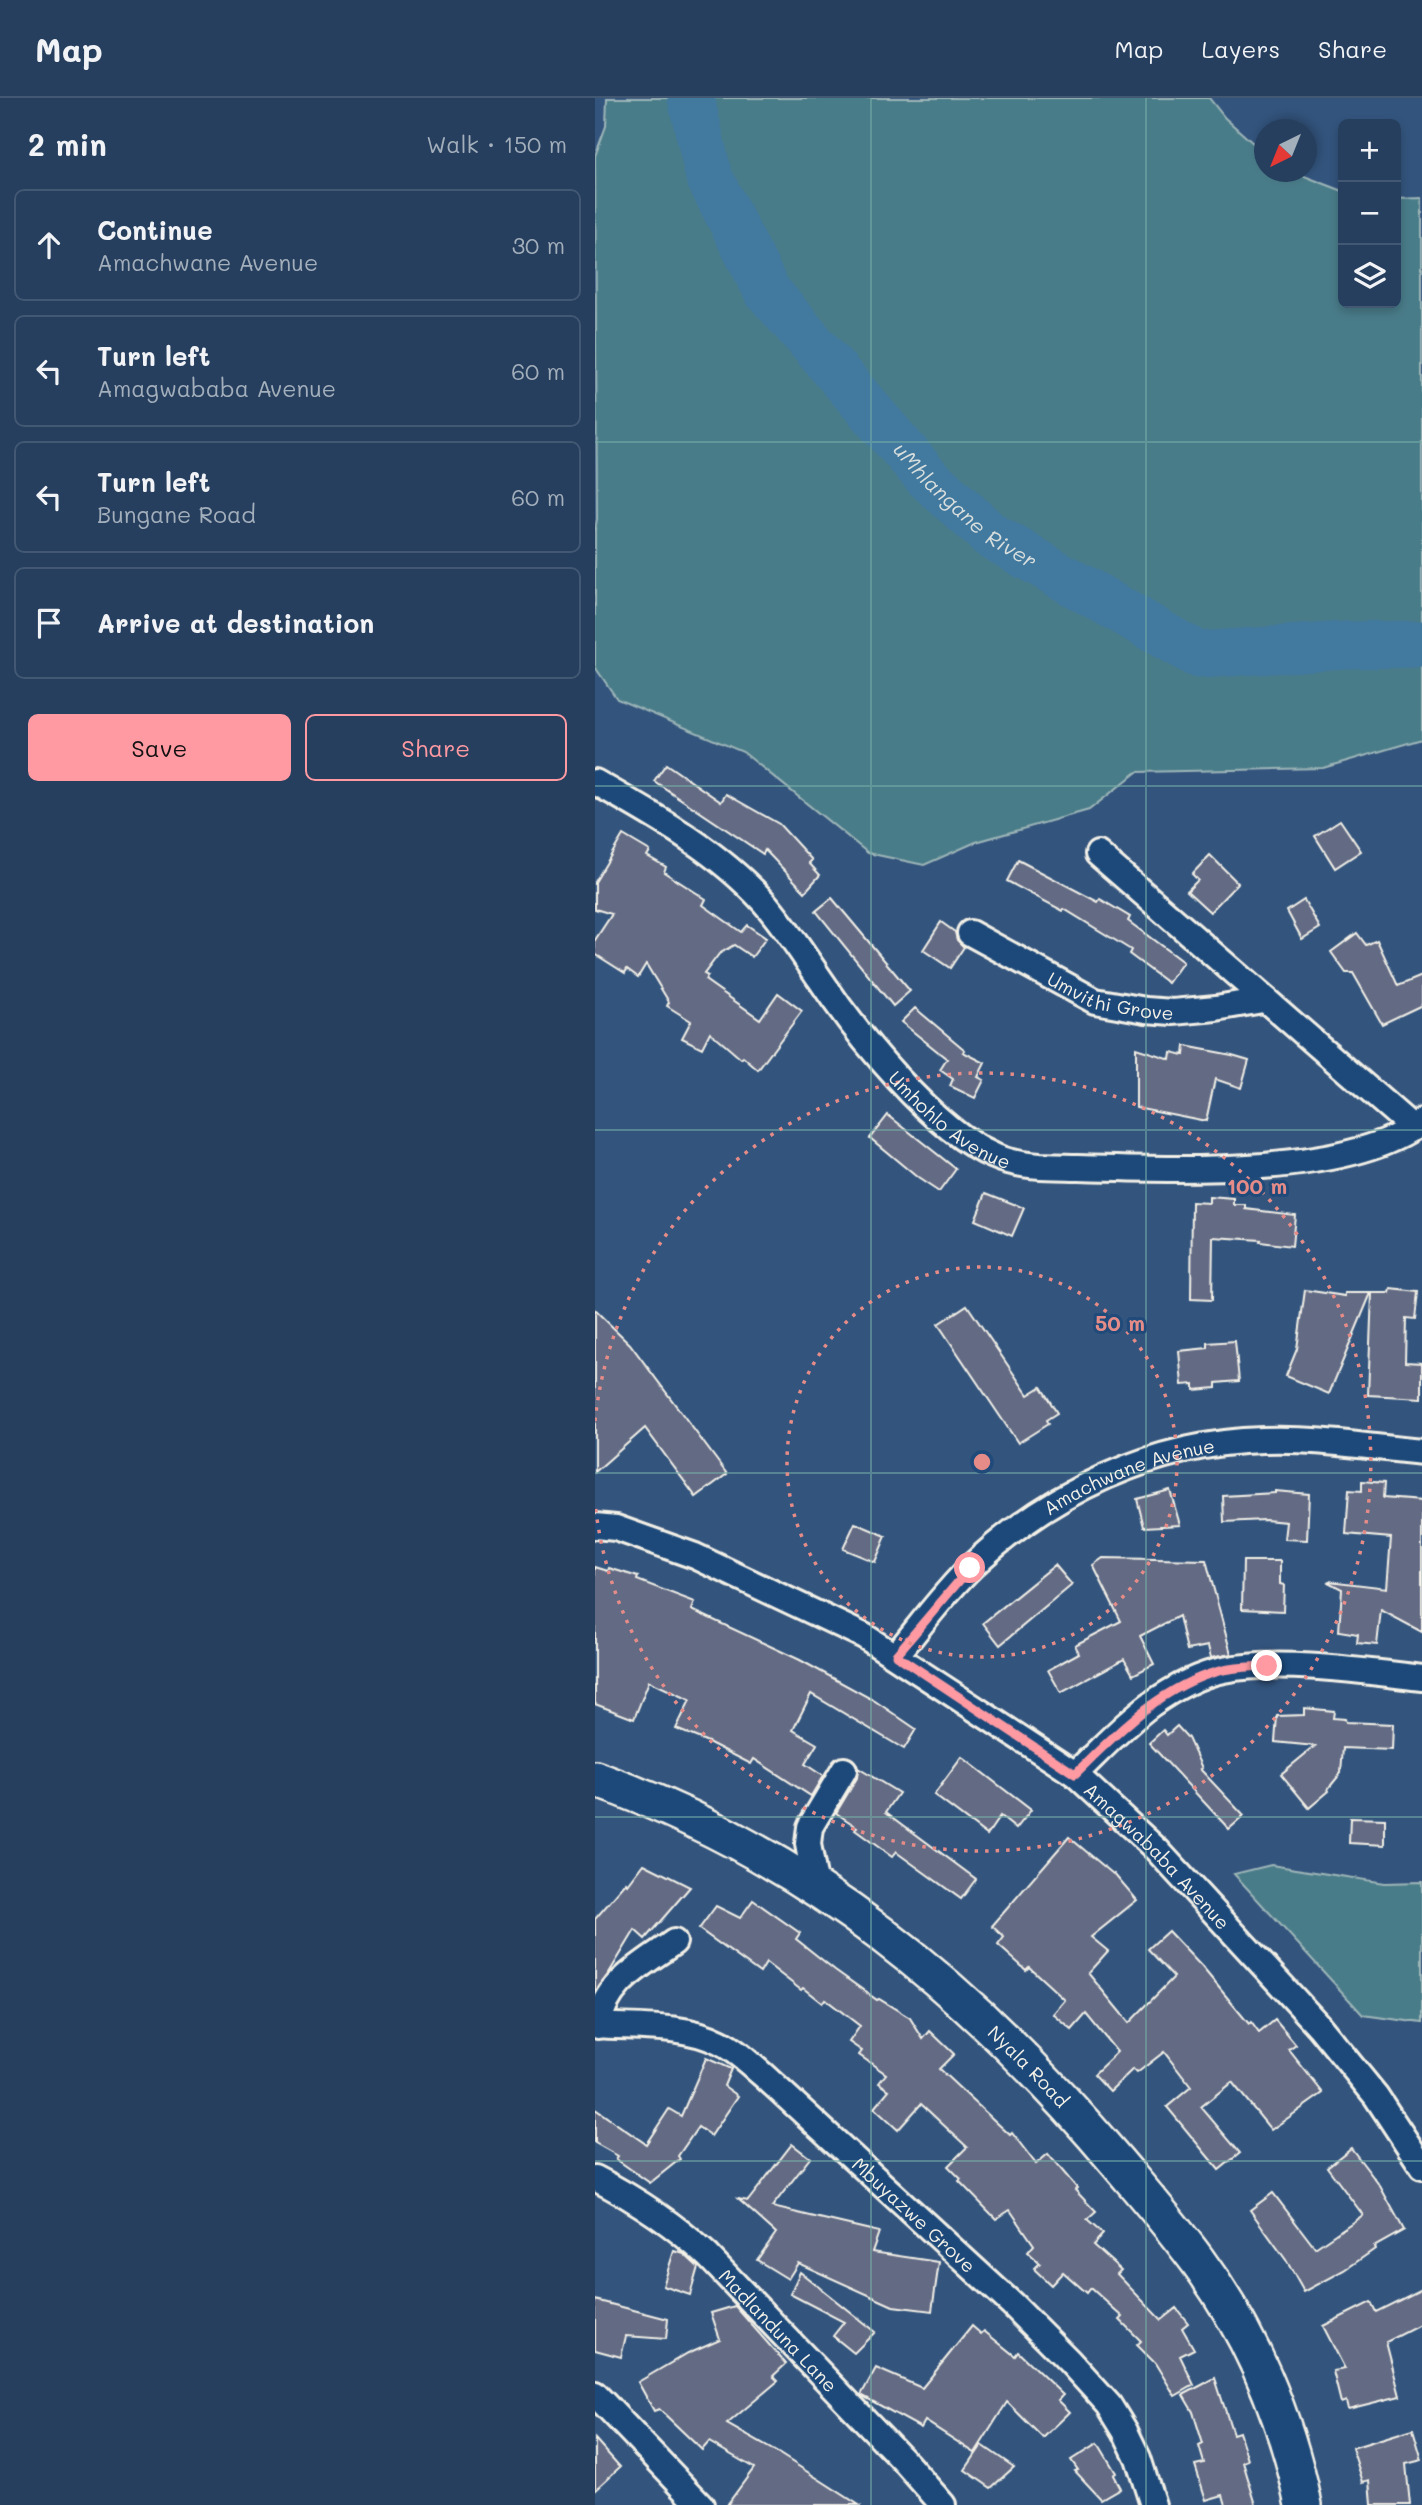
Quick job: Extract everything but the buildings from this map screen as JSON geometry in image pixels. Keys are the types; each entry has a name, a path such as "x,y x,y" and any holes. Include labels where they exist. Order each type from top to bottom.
{"street":[{"name":"Umhohlo Avenue","path":"595,782 667,824 724,863 764,902 882,1062 945,1123 993,1156 1021,1165 1040,1166 1259,1166 1350,1153 1380,1144 1417,1124"},
{"path":"1098,854 1263,1000 1417,1124"},
{"name":"Umvithi Grove","path":"970,933 1095,1001 1173,1012 1263,1000"},
{"name":"Amachwane Avenue","path":"896,1655 970,1568 1023,1522 1125,1466 1191,1449 1262,1440 1304,1441 1422,1452"},
{"name":"Amagwababa Avenue","path":"595,1526 616,1528 695,1556 865,1636 1075,1774 1157,1850 1319,2026 1376,2096 1422,2166"},
{"path":"1075,1774 1150,1706 1182,1686 1221,1671 1267,1666 1360,1671 1422,1678"},
{"path":"816,1888 808,1844 810,1827 844,1770"},
{"name":"Nyala Road","path":"602,1788 683,1814 726,1835 816,1888 892,1941 933,1974 1044,2078 1175,2231 1225,2301 1252,2352 1290,2446 1304,2505"},
{"name":"Mbuyazwe Grove","path":"674,1942 624,1978 611,1991 601,2009 596,2026 652,2028 691,2033 718,2042 755,2068 1012,2304 1069,2361 1109,2405 1125,2431 1138,2458 1153,2505"},
{"name":"Madlanduna Lane","path":"595,2178 674,2226 708,2256 943,2505"},
{"path":"595,2394 701,2505"}],"green space":[{"path":"607,98 1209,98 1225,118 1254,144 1254,182 1317,181 1338,189 1338,308 1401,308 1401,199 1422,198 1422,739 1323,768 1137,772 1089,810 976,842 924,865 868,853 743,752 617,699 595,667 595,156 606,126"},
{"path":"1271,1865 1384,1883 1422,1882 1422,2023 1363,2015 1234,1874"}],"waterway":[{"name":"uMhlangane River","path":"691,98 709,177 767,291 926,476 990,535 1198,655 1345,645 1422,644"}],"route":[{"path":"970,1568 896,1655 1075,1774 1130,1722 1182,1686 1221,1671 1267,1666"}]}
